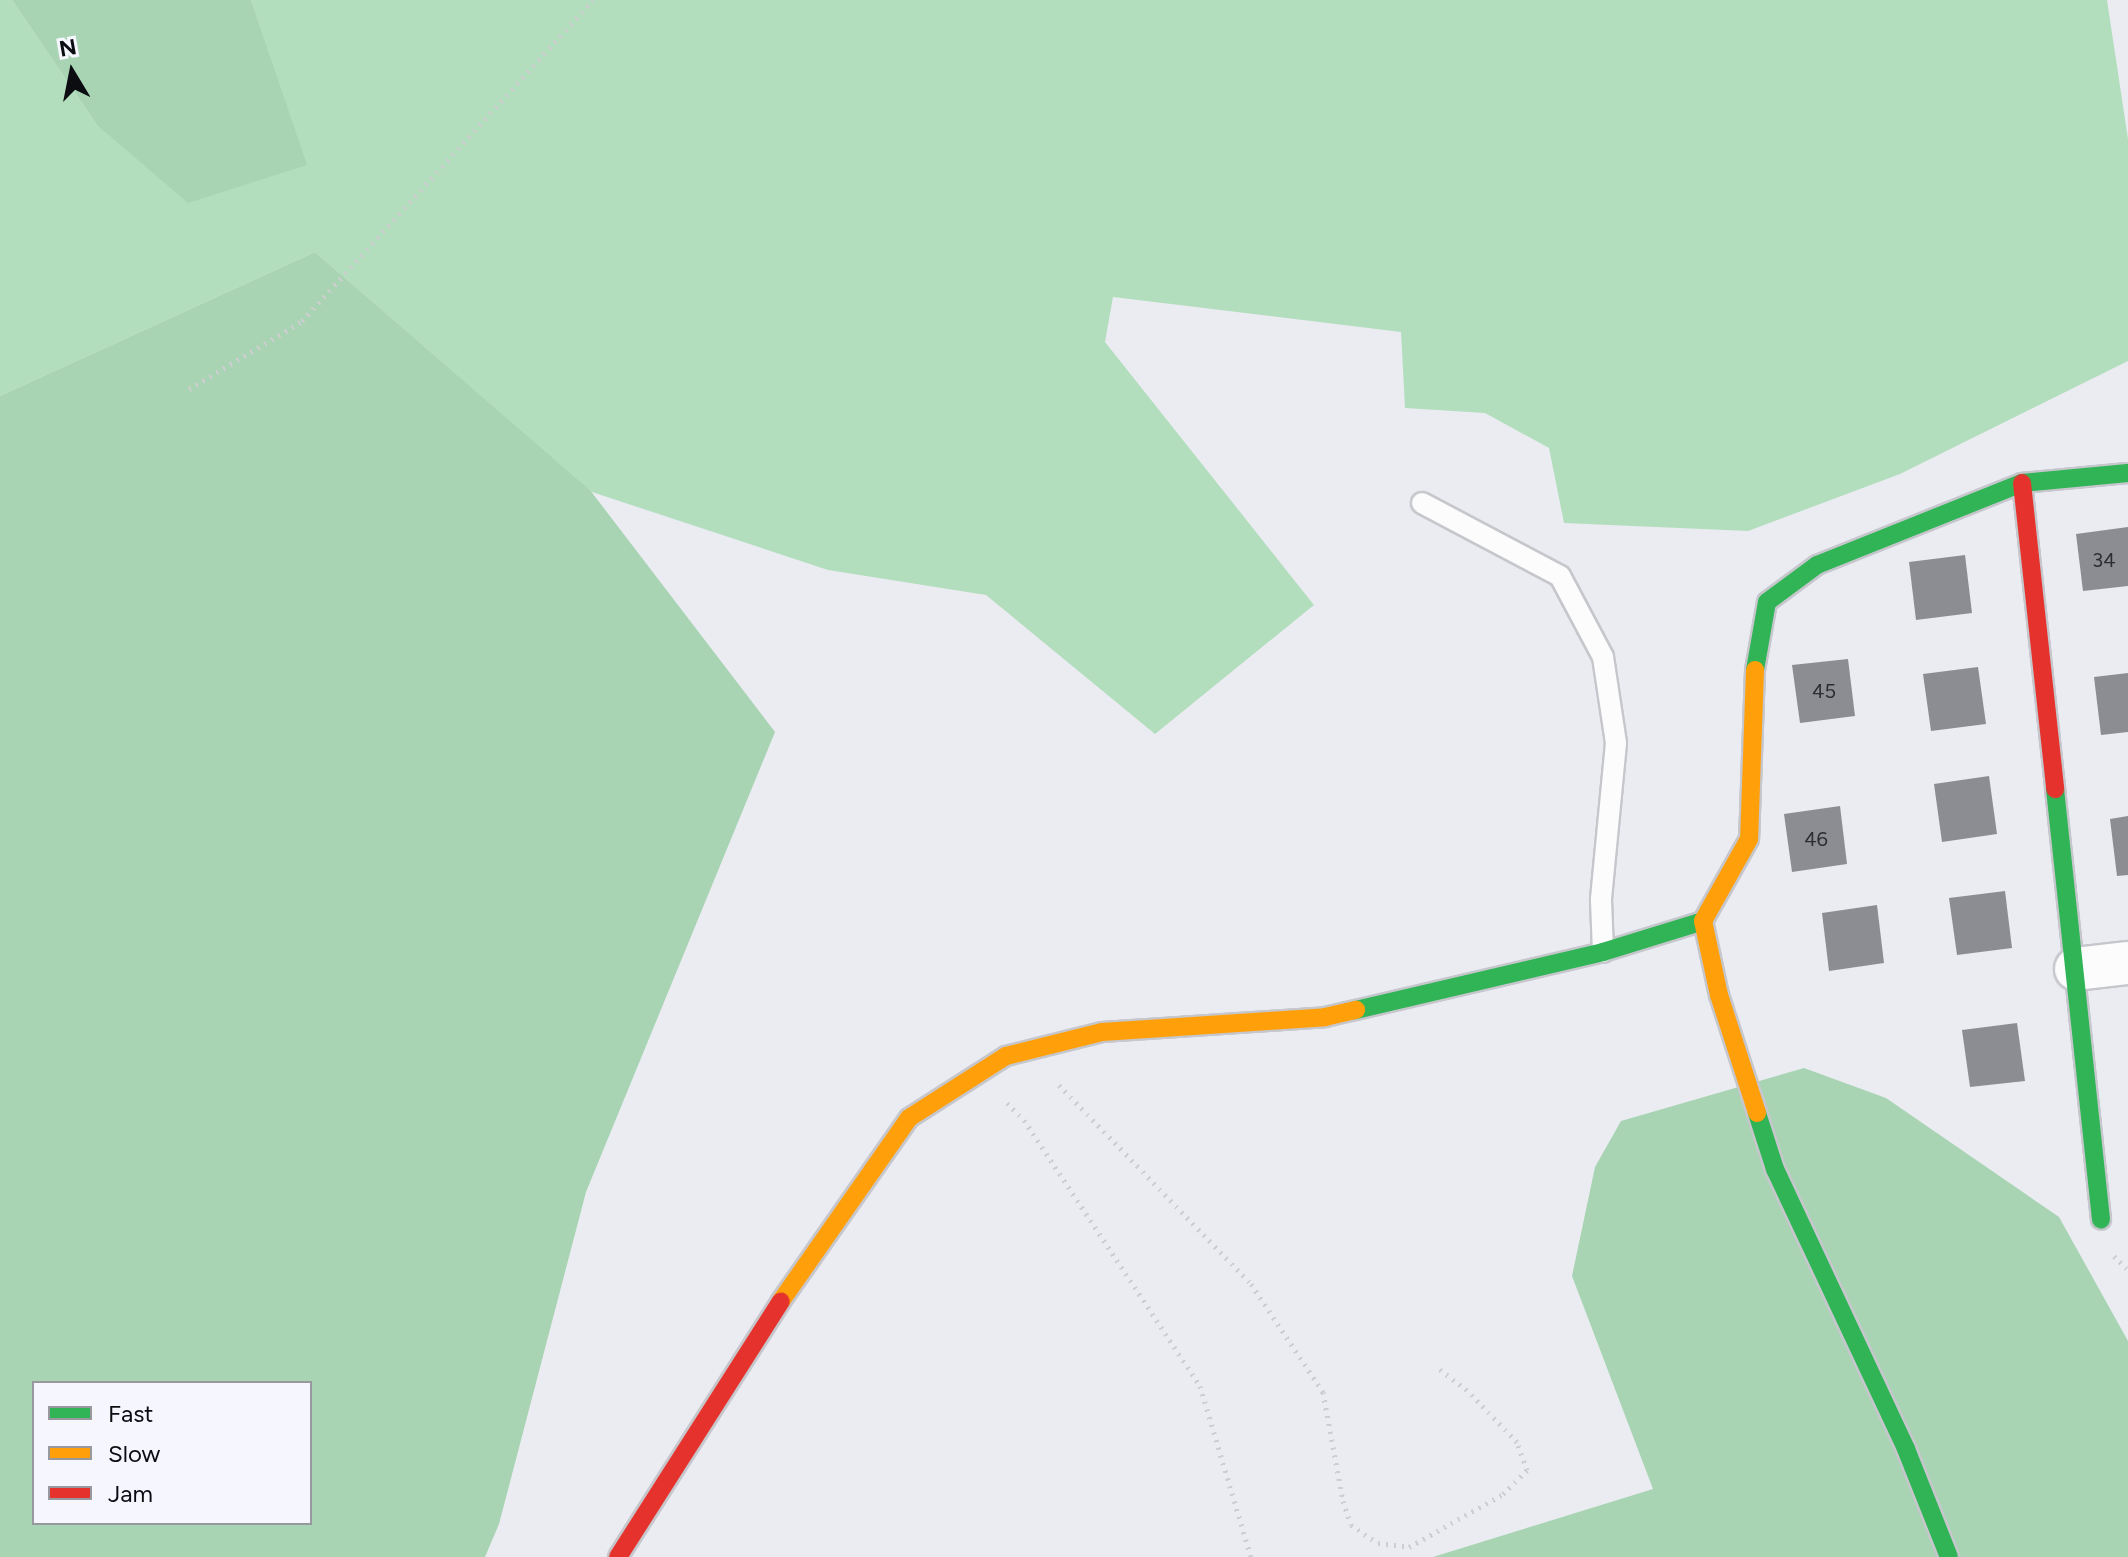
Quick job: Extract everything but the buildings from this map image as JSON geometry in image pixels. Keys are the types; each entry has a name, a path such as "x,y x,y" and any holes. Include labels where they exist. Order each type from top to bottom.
{"street":[{"path":"1949,1557 1906,1449 1775,1169 1719,995 1703,921 1749,839 1755,668 1767,602 1817,565 2022,483 2128,473"},
{"path":"2022,483 2101,1220"},
{"path":"618,1557 817,1244 909,1118 1006,1056 1102,1032 1325,1017 1603,952 1703,921"},
{"path":"2076,969 2128,963"}],"lane":[{"path":"1422,503 1560,576 1603,657 1616,743 1601,900 1603,952"}],"path":[{"path":"189,389 302,321 593,0"},
{"path":"1043,1047 1061,1088 1221,1247 1266,1307 1323,1392 1351,1525 1378,1543 1409,1547 1503,1494 1527,1470 1517,1442 1467,1390 1436,1367"},
{"path":"978,1074 1024,1120 1200,1386 1251,1557"}],"green space":[{"path":"0,0 12,0 97,125 306,165 251,0 2107,0 2128,139 2128,361 1900,474 1748,531 1564,523 1549,448 1485,413 1405,408 1401,332 1113,297 1105,342 1314,605 1155,734 986,595 828,570 592,492 315,252 0,396"},
{"path":"12,0 251,0 307,165 188,203 97,125"},
{"path":"315,252 590,490 775,732 586,1192 499,1524 485,1557 0,1557 0,396"},
{"path":"1804,1068 1886,1098 2059,1217 2128,1341 2128,1557 1433,1557 1653,1489 1572,1276 1595,1167 1621,1121"}],"traffic: fast":[{"path":"1755,670 1767,602 1817,565 2022,483 2128,473"},
{"path":"2055,789 2101,1220"},
{"path":"1356,1010 1603,952 1703,921"},
{"path":"1757,1113 1775,1169 1906,1449 1949,1557"}],"traffic: slow":[{"path":"1755,670 1749,839 1703,921 1719,995 1757,1113"},
{"path":"781,1301 909,1118 1006,1056 1102,1032 1325,1017 1356,1010"}],"traffic: jam":[{"path":"2022,483 2055,789"},
{"path":"618,1557 781,1301"}]}
